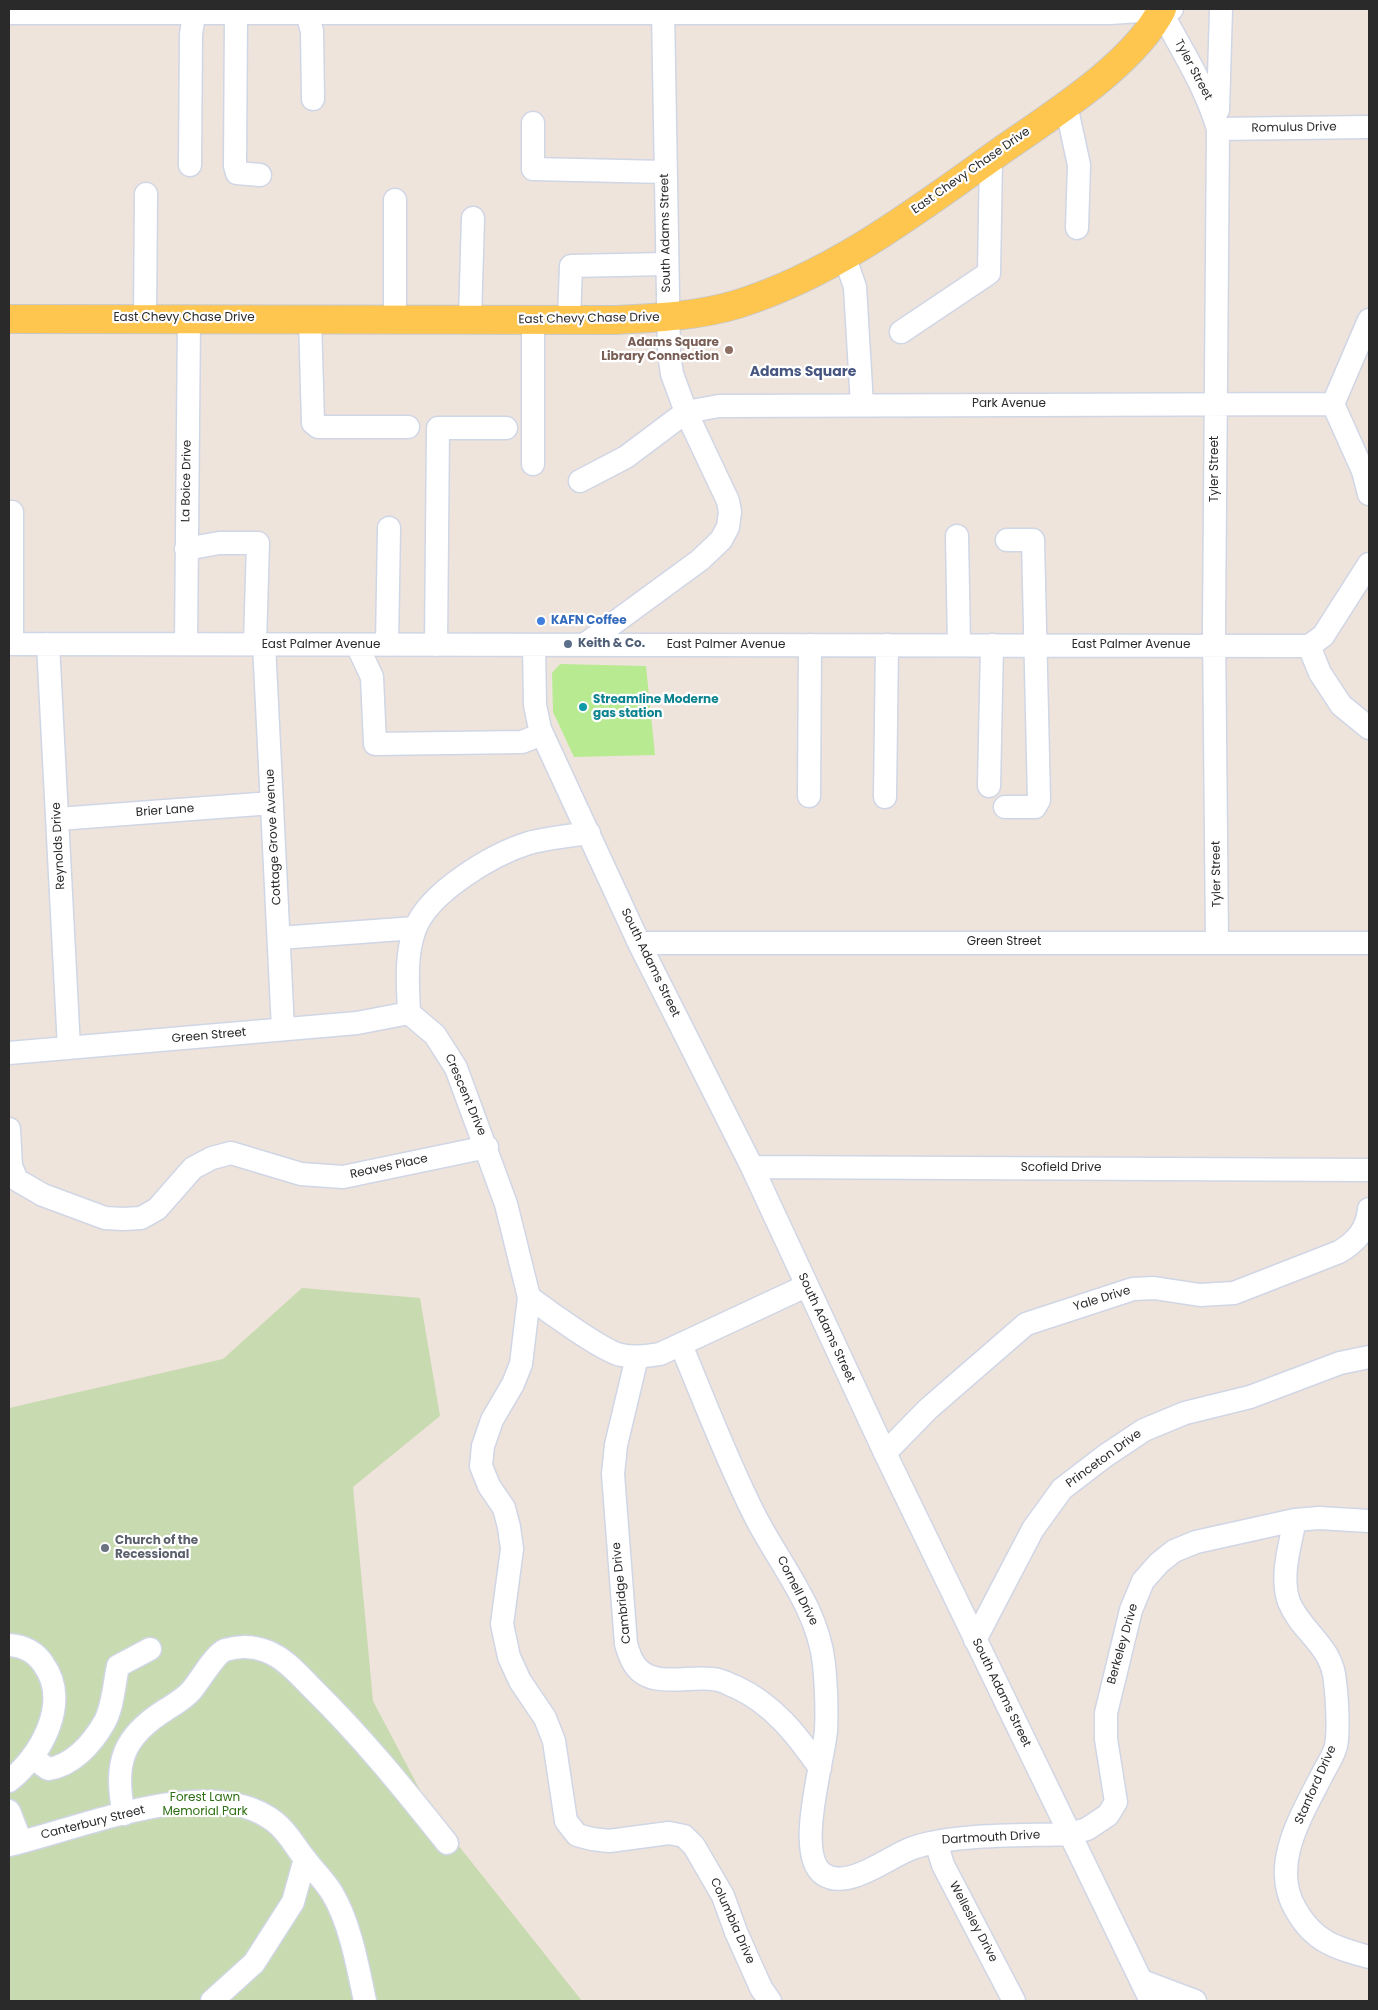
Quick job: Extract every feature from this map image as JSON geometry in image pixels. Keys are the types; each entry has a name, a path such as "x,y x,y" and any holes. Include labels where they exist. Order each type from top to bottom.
{"main road":[{"name":"East Chevy Chase Drive","path":"9,319 310,318 570,320 667,318 738,304 808,276 880,234 991,158 1082,94 1134,46 1165,9"}],"street":[{"path":"9,13 63,11 195,11 236,14 307,14 478,11 990,11 1110,13 1165,9"},
{"name":"Tyler Street","path":"1165,9 1187,61 1205,89 1218,129 1214,645 1217,942"},
{"path":"1218,129 1220,9"},
{"path":"190,165 191,34 195,11"},
{"name":"South Adams Street","path":"584,645 700,560 726,534 730,520 728,501 686,412 672,374 667,318 663,12"},
{"path":"236,14 235,166 237,172 244,175 260,175"},
{"path":"307,14 312,31 313,99"},
{"path":"1066,105 1078,165 1077,228"},
{"path":"533,123 533,169 665,172"},
{"name":"Romulus Drive","path":"1218,129 1369,127"},
{"path":"901,332 989,273 991,158"},
{"path":"145,318 146,194"},
{"path":"395,200 395,319"},
{"path":"470,319 473,218"},
{"path":"844,255 856,287 862,405"},
{"path":"570,320 571,266 666,264"},
{"name":"La Boice Drive","path":"186,644 190,318"},
{"path":"310,318 313,423 318,428 408,427"},
{"path":"533,320 533,464"},
{"path":"1369,320 1333,404 1363,471 1369,494"},
{"name":"Park Avenue","path":"686,412 719,406 1333,404"},
{"path":"580,481 626,457 686,412"},
{"path":"436,645 438,428 506,428"},
{"path":"9,512 12,512 11,644"},
{"path":"387,645 389,528"},
{"path":"957,536 959,645"},
{"path":"1005,807 1035,807 1039,800 1033,540 1007,540"},
{"name":"Cottage Grove Avenue","path":"186,549 219,543 258,543 259,644 272,803 283,1030"},
{"path":"1369,564 1323,636 1308,646 1320,673 1341,705 1369,728"},
{"name":"East Palmer Avenue","path":"11,644 1308,646"},
{"name":"Reynolds Drive","path":"48,644 69,1048"},
{"path":"358,645 372,677 376,744 522,742 542,734"},
{"name":"South Adams Street","path":"534,645 535,705 542,734 639,943 752,1167 884,1453 1151,2001"},
{"path":"809,796 810,645"},
{"path":"885,796 887,645"},
{"path":"988,786 992,645"},
{"name":"Brier Lane","path":"58,819 272,803"},
{"path":"410,1013 408,965 415,928 428,909 449,887 479,865 529,843 589,833"},
{"path":"279,938 415,928"},
{"name":"Green Street","path":"639,943 1369,943"},
{"name":"Green Street","path":"9,1053 357,1023 410,1013"},
{"name":"Crescent Drive","path":"410,1013 435,1035 456,1068 506,1204 529,1297"},
{"name":"Reaves Place","path":"9,1129 11,1166 17,1180 43,1195 105,1218 123,1219 140,1218 157,1209 193,1168 212,1158 231,1153 301,1174 343,1176 486,1147"},
{"name":"Scofield Drive","path":"752,1167 1369,1170"},
{"name":"Yale Drive","path":"884,1453 928,1409 1026,1324 1133,1290 1154,1288 1200,1295 1234,1294 1345,1248 1364,1231 1369,1209"},
{"path":"529,1297 544,1309 603,1347 619,1355 637,1357 660,1354 806,1286"},
{"name":"Columbia Drive","path":"529,1297 521,1364 513,1384 492,1420 482,1446 481,1466 489,1486 504,1508 512,1549 502,1624 509,1657 520,1681 545,1718 554,1741 566,1820 577,1835 609,1840 669,1834 684,1836 694,1846 723,1896 736,1932 761,1988 770,2001"},
{"name":"Cornell Drive","path":"681,1345 755,1516 811,1614 821,1641 824,1666 826,1730 809,1843 815,1866 824,1875 838,1880 851,1878 886,1860"},
{"name":"Cambridge Drive","path":"637,1357 616,1445 613,1474 613,1498 626,1644 633,1663 644,1673 659,1679 718,1679 757,1698 776,1713 800,1739 820,1768"},
{"name":"Princeton Drive","path":"975,1640 1033,1529 1062,1489 1106,1456 1144,1430 1185,1413 1250,1397 1340,1363 1369,1357"},
{"name":"Berkeley Drive","path":"1070,1834 1087,1829 1108,1815 1116,1802 1106,1739 1106,1713 1131,1610 1143,1581 1159,1563 1174,1551 1196,1542 1295,1520 1319,1518 1369,1521"},
{"name":"Stanford Drive","path":"1295,1520 1286,1584 1289,1601 1298,1618 1331,1660 1336,1681 1336,1746 1294,1832 1284,1867 1288,1897 1304,1924 1334,1948 1369,1957"},
{"path":"9,1645 25,1648 39,1657 52,1681 54,1695 49,1728 32,1758 9,1781"},
{"path":"124,1814 119,1790 119,1774 126,1747 132,1737 151,1718 190,1692 222,1651 237,1647 253,1647 278,1657 355,1731 447,1843"},
{"path":"32,1758 48,1769 58,1768 70,1762 88,1745 104,1722 118,1666 150,1649"},
{"name":"Canterbury Street","path":"15,1844 124,1814 192,1802 221,1801 241,1804 275,1821 290,1836 304,1859 332,1893 345,1925 365,2001"},
{"path":"9,1811 15,1844"},
{"name":"Dartmouth Drive","path":"886,1860 911,1849 936,1842 1070,1834"},
{"name":"Wellesley Drive","path":"936,1842 943,1865 1014,2001"},
{"path":"212,2001 254,1963 259,1956 293,1902 304,1859"},
{"path":"1142,1981 1195,2001"}],"green space":[{"path":"560,664 646,666 655,755 574,757 553,712 552,673"},
{"name":"Forest Lawn Memorial Park","path":"302,1288 420,1298 440,1416 353,1487 373,1701 431,1811 582,2001 9,2001 9,1408 223,1359"}],"place":[{"name":"Adams Square Library Connection","path":"729,350"},
{"name":"KAFN Coffee","path":"541,621"},
{"name":"Keith & Co.","path":"568,644"},
{"name":"Streamline Moderne gas station","path":"583,707"},
{"name":"Church of the Recessional","path":"105,1548"}],"district":[{"name":"Adams Square","path":"803,372"}]}
